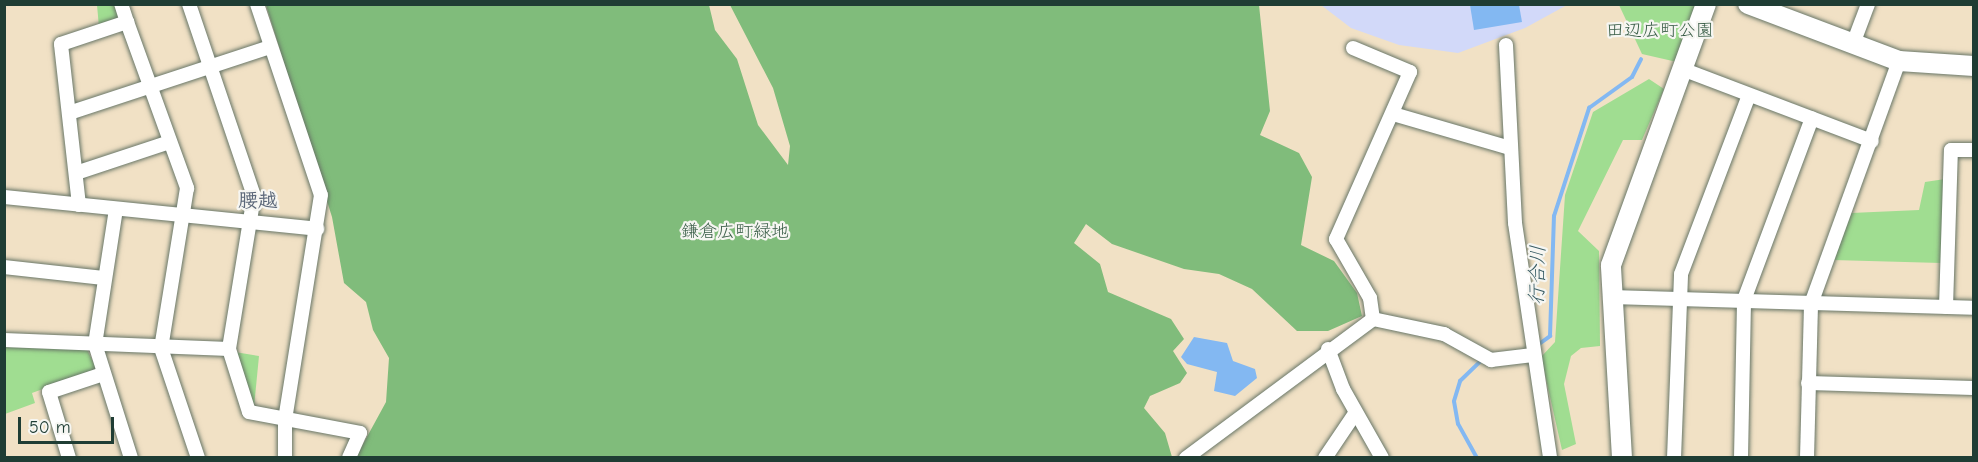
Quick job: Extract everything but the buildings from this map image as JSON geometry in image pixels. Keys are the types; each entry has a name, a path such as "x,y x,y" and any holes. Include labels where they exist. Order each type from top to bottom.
{"street":[{"path":"121,4 187,189 161,348 198,458"},
{"path":"189,4 254,196 229,349 249,411 285,421 360,433 349,458"},
{"path":"256,4 321,195 285,421 285,458"},
{"path":"1622,458 1610,297 1618,238 1706,4"},
{"path":"1748,4 1899,61 1974,66"},
{"path":"1854,44 1868,4"},
{"path":"79,205 61,44 127,22"},
{"path":"1506,45 1510,148 1533,355 1550,458"},
{"path":"69,113 270,47"},
{"path":"1353,48 1410,72 1336,239 1370,298 1373,319"},
{"path":"1806,458 1811,304 1872,141 1899,61"},
{"path":"1682,69 1872,141"},
{"path":"1674,458 1681,274 1749,95"},
{"path":"1393,114 1510,148"},
{"path":"1741,458 1744,300 1812,118"},
{"path":"76,173 170,142"},
{"path":"1946,307 1951,150 1974,150"},
{"path":"4,197 317,229"},
{"path":"116,209 103,278 95,344 131,458"},
{"path":"4,267 103,278"},
{"path":"1610,297 1974,308"},
{"path":"1186,458 1328,349 1373,319 1444,334 1491,360 1533,355"},
{"path":"4,340 229,349"},
{"path":"1328,349 1356,412 1382,458"},
{"path":"69,458 49,392 103,374"},
{"path":"1808,383 1974,388"},
{"path":"1325,458 1356,412"}],"shaded area":[{"path":"1321,5 1567,5 1525,28 1458,53 1399,45 1351,28"}],"green space":[{"path":"97,5 117,5 119,21 99,27"},
{"name":"鎌倉広町緑地","path":"266,5 709,5 715,30 737,59 758,125 788,165 790,146 773,88 730,5 1259,5 1270,111 1260,135 1299,153 1312,177 1301,245 1334,261 1357,293 1362,316 1328,331 1297,331 1252,289 1219,274 1184,269 1112,244 1086,224 1074,243 1100,264 1108,292 1171,319 1184,339 1173,351 1187,373 1180,383 1150,396 1144,408 1165,433 1172,457 356,457 386,402 389,358 373,330 366,302 344,283 332,217"},
{"name":"田辺広町公園","path":"1619,5 1697,5 1677,62 1642,54"},
{"path":"1649,79 1664,89 1642,140 1623,140 1578,231 1599,251 1600,346 1581,348 1571,356 1564,384 1576,444 1562,450 1541,357 1555,342 1565,195 1593,112"},
{"path":"1945,179 1941,263 1833,260 1851,213 1919,210 1925,182"},
{"path":"5,345 86,348 97,369 32,393 35,403 5,414"},
{"path":"235,352 259,356 254,407"}],"water":[{"path":"1470,5 1519,5 1522,22 1474,30"},
{"path":"1194,337 1227,343 1233,361 1255,369 1257,378 1235,396 1214,391 1217,372 1187,364 1181,357"}],"waterway":[{"name":"行合川","path":"1535,347 1550,336 1554,216 1589,108 1632,77 1641,59"},
{"name":"行合川","path":"1477,458 1458,424 1454,401 1460,381 1482,360"}],"district":[{"name":"腰越","path":"258,200"}]}
